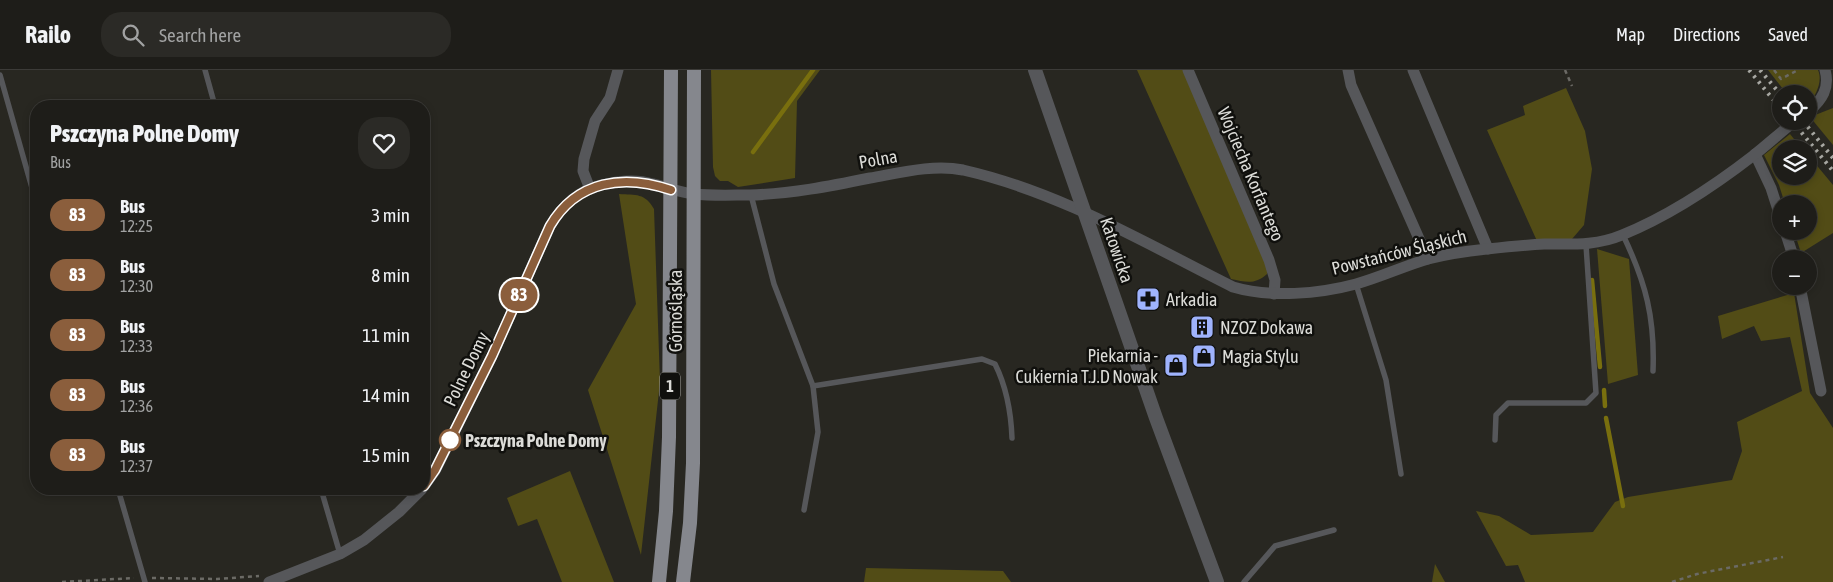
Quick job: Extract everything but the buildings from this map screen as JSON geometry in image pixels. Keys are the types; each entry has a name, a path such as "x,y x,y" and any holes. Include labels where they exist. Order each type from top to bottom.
{"main road":[{"name":"Górnośląska","path":"658,582 666,511 669,437 671,70"},
{"name":"Górnośląska","path":"683,582 690,523 693,463 694,70"}],"street":[{"path":"590,189 583,171 584,159 595,121 610,98 618,70"},
{"name":"Katowicka","path":"1035,70 1159,427 1217,582"},
{"name":"Wojciecha Korfantego","path":"1188,70 1269,260 1275,280 1274,294"},
{"path":"1348,70 1352,84 1428,259"},
{"path":"1413,70 1488,249"},
{"path":"1817,105 1829,97 1825,70"},
{"name":"Powstańców Śląskich","path":"1084,211 1233,287 1274,294 1296,293 1356,284 1428,259 1488,249 1542,244 1586,245 1623,235 1676,208 1714,184 1784,130"},
{"path":"1755,154 1773,195"},
{"name":"Polna","path":"671,190 694,194 751,195 846,183 932,168 960,170 986,176 1084,211"},
{"name":"Polne Domy","path":"430,478 492,356 558,212 576,196 601,185 628,181 652,183 671,190"},
{"path":"1802,295 1821,391"},
{"name":"Polne Domy","path":"266,578 340,554 364,540 399,512 416,495"}],"lane":[{"path":"205,70 213,100"},
{"path":"0,75 30,181"},
{"path":"751,195 774,284 813,386 818,432 804,510"},
{"path":"1623,235 1638,265 1646,290 1654,340 1654,371"},
{"path":"1495,440 1496,415 1508,403 1586,403 1596,393 1586,245"},
{"path":"1356,284 1386,380 1401,474"},
{"path":"813,386 982,359 995,364 1003,381 1011,413 1012,438"},
{"path":"120,495 144,580"},
{"path":"323,495 340,554"},
{"path":"1244,582 1275,546 1334,530"}],"path":[{"path":"1565,70 1572,86"},
{"path":"1774,70 1781,79 1798,70"},
{"path":"1672,582 1697,574 1783,557"},
{"path":"62,582 266,578"}],"shaded area":[{"path":"711,70 820,70 797,101 795,178 738,187 728,181 720,181 715,176 713,167"},
{"path":"1137,70 1183,70 1267,260 1267,274 1258,280 1250,282 1231,279"},
{"path":"1768,70 1818,70 1820,79 1817,90 1817,85 1780,85"},
{"path":"1566,88 1585,131 1592,169 1584,225 1572,239 1537,241 1487,130 1525,115 1523,106"},
{"path":"1833,108 1833,145 1817,126 1817,114"},
{"path":"1790,134 1795,140 1783,140"},
{"path":"1772,149 1772,171 1764,155"},
{"path":"1817,166 1833,185 1833,233 1806,250 1800,250 1797,240 1817,240 1817,195 1782,195 1779,185 1817,185"},
{"path":"619,194 643,197 654,209 660,382 641,555 588,390 636,304"},
{"path":"1597,249 1629,259 1638,375 1608,384"},
{"path":"1787,295 1794,295 1810,393 1833,428 1833,582 1525,582 1518,565 1506,566 1476,511 1499,516 1531,535 1593,532 1615,502 1628,497 1732,480 1742,451 1737,422 1802,391 1790,337 1761,341 1754,326 1722,339 1718,316"},
{"path":"570,471 614,582 562,582 537,519 518,526 507,498"},
{"path":"1435,564 1445,582 1432,582"},
{"path":"866,568 1003,571 1011,582 864,582"}],"waterway":[{"path":"753,152 813,70"},
{"path":"1592,280 1600,367"},
{"path":"1604,390 1605,406"},
{"path":"1606,418 1623,506"}],"railway":[{"path":"1749,70 1772,98"},
{"path":"1760,70 1773,85"},
{"path":"1799,130 1833,171"},
{"path":"1810,130 1833,158"}],"bus line":[{"name":"83","path":"430,477 492,356 558,212 576,196 601,185 628,181 652,183 671,190"}],"place":[{"name":"Arkadia","path":"1148,299"},
{"name":"NZOZ Dokawa","path":"1202,327"},
{"name":"Magia Stylu","path":"1204,356"},
{"name":"Piekarnia - Cukiernia T.J.D Nowak","path":"1176,365"},
{"name":"Pszczyna Polne Domy","path":"450,440"}]}
